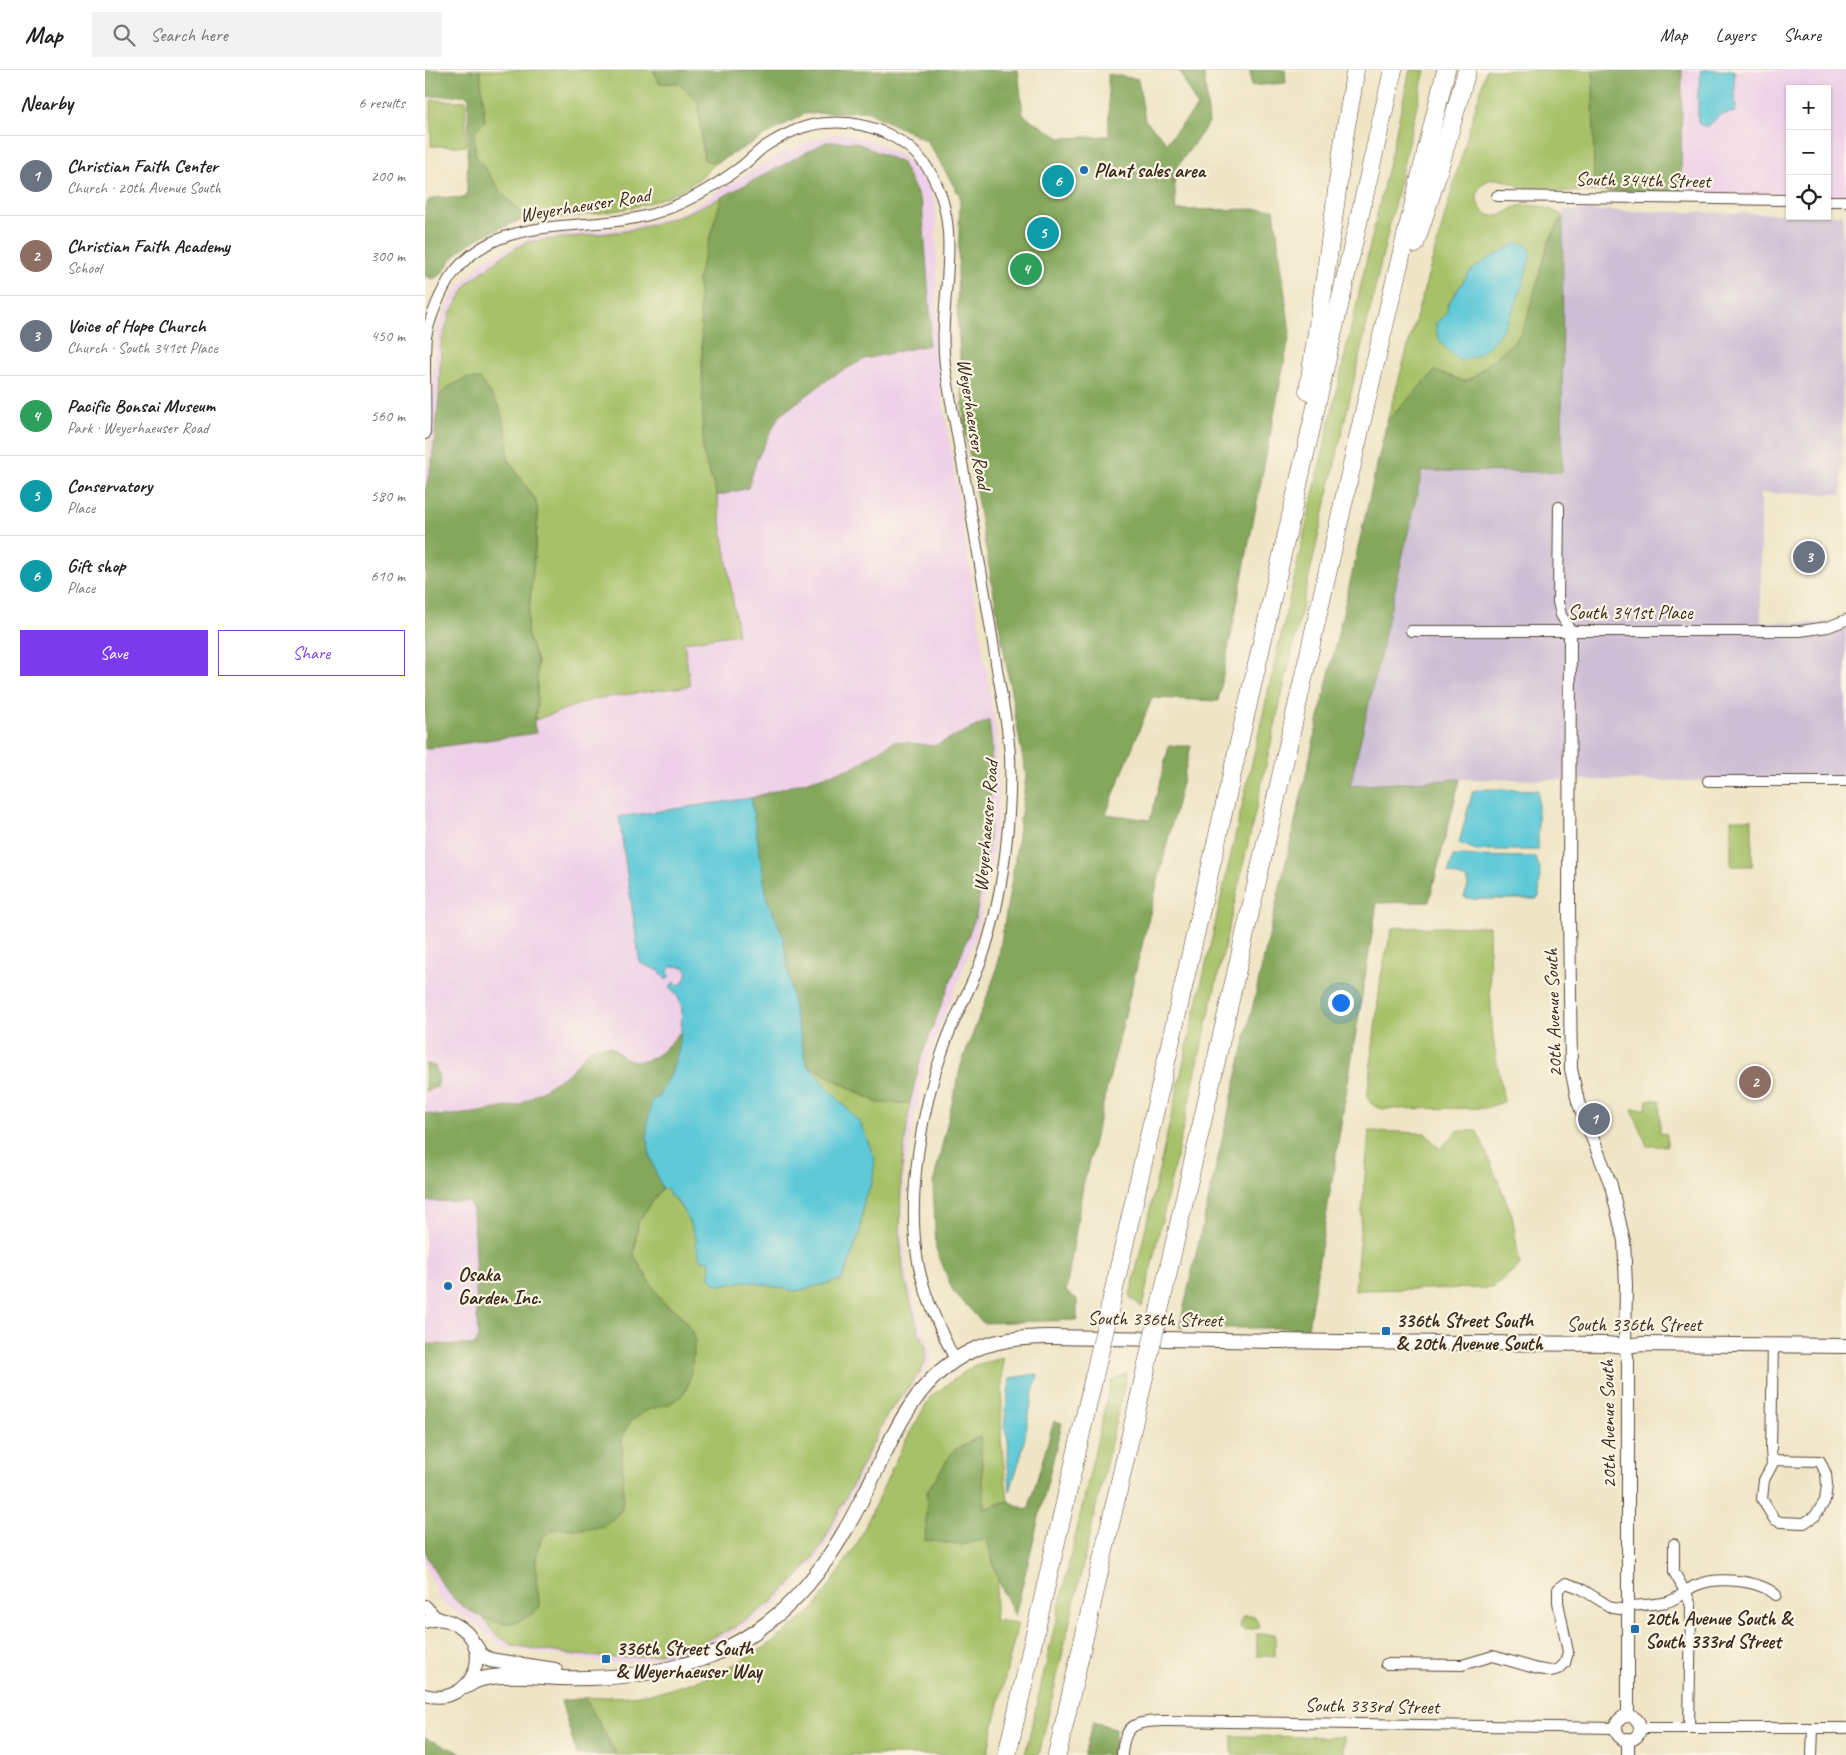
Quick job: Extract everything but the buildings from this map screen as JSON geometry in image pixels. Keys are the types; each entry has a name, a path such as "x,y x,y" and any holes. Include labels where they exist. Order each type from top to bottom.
{"highway":[{"path":"1341,158 1345,70"},
{"path":"1283,547 1327,272 1341,158 1355,70"},
{"path":"1007,1755 1393,70"},
{"path":"1057,1755 1374,368 1446,70"},
{"path":"1374,368 1437,176 1467,70"}],"main road":[{"name":"South 336th Street","path":"465,1687 478,1680 496,1676 576,1678 651,1673 701,1660 749,1637 803,1591 827,1561 861,1502 909,1407 939,1373 955,1360 989,1344 1024,1337 1049,1337 1606,1344 1625,1346 1643,1344 1846,1346"},
{"name":"South 336th Street","path":"475,1645 481,1655 494,1661 568,1672 617,1676"}],"street":[{"name":"Weyerhaeuser Road","path":"425,434 425,338 452,274 469,258 489,244 519,233 545,227 617,222 647,216 671,208 707,190 743,166 762,148 794,132 821,122 848,122 878,128 921,159 932,175 942,196 948,222 944,360 992,635 1010,753 1006,841 1002,877 992,926 982,958 945,1043 933,1080 919,1141 915,1233 918,1261 929,1302 955,1360"},
{"name":"South 344th Street","path":"1497,196 1786,200"},
{"path":"1831,201 1846,201"},
{"path":"1559,507 1559,602 1561,615 1570,630"},
{"name":"South 341st Place","path":"1411,630 1800,631 1828,627 1846,620"},
{"name":"20th Avenue South","path":"1570,630 1569,923 1571,1069 1579,1102 1611,1185 1623,1235 1626,1265 1625,1346 1628,1362 1628,1716"},
{"path":"1708,781 1846,781"},
{"path":"1772,1460 1820,1461 1826,1474 1825,1501 1815,1516 1804,1523 1774,1520 1762,1499 1764,1480 1772,1465 1772,1460 1773,1345"},
{"path":"1674,1544 1674,1572 1689,1600 1691,1611 1689,1728"},
{"path":"1386,1664 1462,1665 1493,1656 1538,1669 1551,1671 1559,1669 1565,1663 1568,1652 1558,1602 1558,1589 1566,1583 1580,1588 1613,1608 1628,1608 1667,1602 1696,1585 1711,1581 1743,1582 1761,1585 1776,1595"},
{"path":"425,1606 433,1616 461,1627 475,1645 477,1656 476,1668 472,1678 465,1687 455,1694 425,1706"},
{"path":"425,1622 440,1619"},
{"path":"425,1695 444,1697"},
{"path":"1628,1716 1636,1719 1640,1728 1636,1737 1628,1740 1621,1737 1617,1728 1621,1719 1628,1716"},
{"name":"South 333rd Street","path":"1122,1755 1123,1742 1128,1730 1137,1724 1167,1721 1617,1728"},
{"path":"1640,1728 1846,1728"},
{"path":"1812,1755 1813,1728"},
{"path":"1628,1740 1628,1755"}],"shaded area":[{"path":"1682,70 1846,70 1846,201 1831,201 1831,85 1786,85 1786,200 1681,198"},
{"path":"840,133 874,141 916,165 929,187 936,209 938,372 998,743 998,805 991,865 976,936 925,1066 904,1172 902,1225 906,1269 919,1321 930,1345 932,1361 891,1411 822,1554 769,1611 722,1639 684,1654 612,1664 503,1647 478,1626 439,1600 425,1562 425,477 428,461 438,326 453,293 483,260 529,238 632,227 683,212 782,153 810,141"},
{"path":"1563,210 1786,214 1786,220 1831,220 1831,215 1843,215 1842,494 1761,493 1761,622 1820,623 1846,615 1846,777 1698,781 1460,779 1350,787 1422,471 1562,472"}],"green space":[{"path":"425,70 480,70 485,121 474,132 475,154 501,192 522,213 519,221 493,231 469,244 451,260 442,273 432,279 425,276 425,206 429,200 439,197 464,198 467,192 469,97 464,95 425,97"},
{"path":"480,70 653,70 659,83 678,83 698,101 704,159 716,163 696,181 655,201 611,212 519,221 522,213 501,192 475,154 474,132 485,121"},
{"path":"653,70 1018,70 1023,115 1060,138 1109,136 1108,74 1138,79 1145,120 1167,142 1197,107 1179,70 1204,72 1209,123 1174,171 1176,210 1274,209 1290,333 1218,701 1152,698 1106,814 1150,820 1169,746 1191,746 1083,1186 1066,1292 1077,1299 1077,1320 983,1323 953,1291 936,1249 933,1184 961,1065 996,972 1014,865 1026,777 964,424 957,308 960,196 927,141 866,111 804,114 716,163 704,160 698,101 678,83 659,83"},
{"path":"1250,70 1285,70 1286,83 1251,86"},
{"path":"1410,70 1425,70 1142,1307 1130,1297"},
{"path":"1486,70 1591,70 1593,72 1594,191 1537,190 1525,188 1500,179 1490,179 1478,191 1478,204 1486,214 1498,216 1516,207 1530,205 1548,209 1563,216 1549,241 1525,325 1516,340 1472,378 1464,381 1435,371 1387,421","holes":["1481,263 1504,328 1476,356 1460,360 1450,352 1440,335 1436,323 1449,312 1447,306 1469,273"]},
{"path":"1591,70 1682,70 1681,191 1594,191 1593,72"},
{"path":"431,100 466,101 466,146 431,146"},
{"path":"826,142 855,142 902,163 922,204 931,323 928,345 865,359 831,377 779,416 757,459 748,488 717,496 703,453 702,344 698,277 722,197"},
{"path":"722,197 698,277 702,344 703,453 717,496 738,634 684,642 690,686 594,699 535,720 537,706 537,662 527,633 538,517 536,501 508,460 506,432 447,388 439,397 441,344 450,313 469,282 504,255 526,242 626,231 682,215"},
{"path":"1563,216 1562,472 1422,471 1350,786 1460,779 1429,902 1377,903 1308,1328 1179,1328 1387,421 1435,371 1464,381 1472,378 1516,340 1525,325 1549,241"},
{"path":"466,378 480,379 499,406 506,432 508,460 536,501 538,516 527,633 537,662 537,706 534,724 536,733 425,749 425,491 432,461 439,397 447,388"},
{"path":"989,720 992,746 989,838 976,916 921,1058 910,1103 879,1103 807,1065 794,1010 783,936 767,899 751,798 854,767 894,741 934,746"},
{"path":"1731,819 1752,819 1752,866 1731,866"},
{"path":"1489,926 1493,1039 1504,1102 1485,1108 1384,1109 1376,1107 1369,1101 1368,1090 1381,976 1392,928"},
{"path":"681,1031 679,1048 671,1074 657,1099 647,1136 650,1157 662,1188 638,1222 634,1255 664,1303 678,1313 693,1332 695,1339 689,1383 682,1396 669,1404 647,1410 629,1423 622,1438 623,1502 616,1517 603,1526 587,1529 560,1529 545,1535 540,1541 536,1558 537,1589 540,1606 527,1617 518,1621 503,1623 488,1620 473,1613 450,1595 441,1583 425,1551 425,1344 474,1345 478,1340 473,1209 468,1202 425,1201 425,1113 441,1116 474,1113 519,1105 568,1074 589,1050 595,1046 610,1046 626,1059 645,1061 665,1049"},
{"path":"425,1064 435,1066 439,1078 437,1087 425,1091"},
{"path":"807,1065 878,1103 910,1103 901,1175 900,1234 903,1270 918,1330 926,1347 925,1361 919,1374 887,1415 820,1549 798,1577 772,1602 737,1626 692,1647 654,1655 613,1658 568,1654 512,1645 495,1634 483,1619 510,1623 540,1606 536,1563 537,1551 541,1541 546,1534 555,1529 579,1530 590,1528 621,1512 623,1502 622,1438 629,1423 647,1410 669,1404 682,1396 689,1383 693,1332 679,1313 664,1303 634,1255 638,1222 662,1188 668,1190 687,1217 697,1241 710,1261 713,1279 720,1285 746,1281 796,1291 841,1280 860,1231 864,1199 872,1183 860,1123"},
{"path":"1647,1100 1660,1100 1660,1133 1667,1134 1667,1146 1647,1146 1632,1109 1646,1109"},
{"path":"1369,1131 1425,1133 1440,1149 1457,1131 1477,1131 1512,1215 1520,1265 1492,1288 1355,1290"},
{"path":"1003,1358 1001,1439 1008,1501 985,1509 980,1436 953,1451 927,1492 926,1540 961,1545 987,1539 998,1580 994,1620 1018,1623 987,1755 617,1755 585,1698 631,1696 664,1691 716,1675 772,1643 815,1608 858,1542 902,1447 931,1396 973,1366"},
{"path":"1127,1373 1039,1755 1025,1755 1111,1381"},
{"path":"1054,1421 1062,1423 1015,1616 998,1580 987,1539 961,1545 925,1540 927,1492 953,1451 980,1436 985,1509 1008,1501 1028,1510"},
{"path":"1244,1616 1254,1616 1259,1628 1244,1630 1240,1627 1240,1622"},
{"path":"1257,1634 1275,1634 1275,1656 1257,1656"},
{"path":"585,1698 617,1755 577,1755 561,1701"},
{"path":"1093,1722 1115,1728 1115,1755 1084,1755"},
{"path":"1232,1736 1344,1737 1344,1755 1232,1755"},
{"path":"425,1738 466,1755 425,1755"}],"water":[{"path":"1701,70 1734,70 1736,112 1720,115 1707,127 1699,124 1698,121 1698,94"},
{"path":"1515,244 1527,245 1531,251 1523,283 1509,318 1500,334 1488,347 1475,356 1459,360 1440,340 1437,335 1436,323 1448,312 1447,306 1469,273 1481,263"},
{"path":"1482,789 1538,790 1538,850 1476,850 1459,843 1473,791"},
{"path":"751,798 767,899 783,936 794,1010 807,1065 860,1123 875,1159 872,1183 864,1199 860,1231 841,1280 796,1291 746,1281 720,1285 714,1283 713,1279 710,1278 710,1261 701,1260 696,1245 697,1241 687,1217 675,1198 670,1196 668,1190 662,1188 653,1165 647,1134 653,1098 657,1099 671,1074 679,1048 682,1008 678,997 670,986 675,982 677,985 682,984 688,972 684,967 672,966 668,970 669,977 666,980 660,971 640,963 619,817"},
{"path":"1453,856 1535,857 1540,868 1539,897 1536,899 1473,899 1464,897 1468,886 1468,879 1448,873"},
{"path":"1038,1374 1022,1452 1010,1491 1008,1440 1004,1427 1010,1378"}],"place":[{"name":"Plant sales area","path":"1084,170"},
{"name":"Gift shop","path":"1058,181"},
{"name":"Conservatory","path":"1043,233"},
{"name":"Pacific Bonsai Museum","path":"1026,269"},
{"name":"Voice of Hope Church","path":"1809,557"},
{"name":"Christian Faith Academy","path":"1755,1082"},
{"name":"Christian Faith Center","path":"1594,1119"},
{"name":"Osaka Garden Inc.","path":"448,1286"},
{"name":"336th Street South & 20th Avenue South","path":"1386,1331"},
{"name":"20th Avenue South & South 333rd Street","path":"1635,1629"},
{"name":"336th Street South & Weyerhaeuser Way","path":"606,1659"}]}
